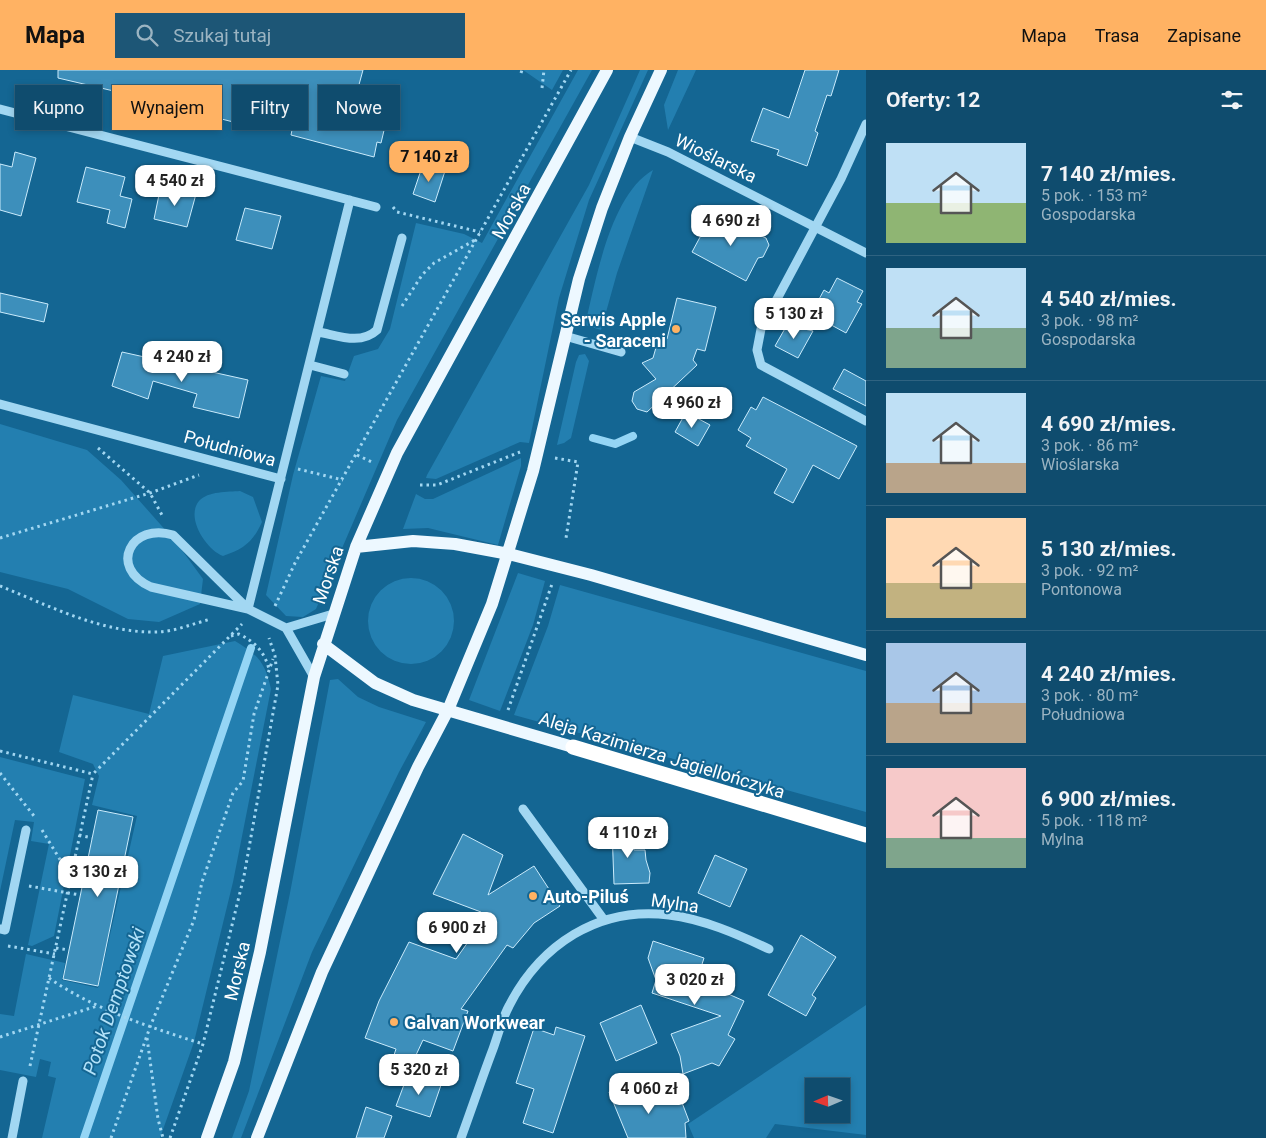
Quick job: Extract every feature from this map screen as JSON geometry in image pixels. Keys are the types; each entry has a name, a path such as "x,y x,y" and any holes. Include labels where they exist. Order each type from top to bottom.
{"highway":[{"name":"Aleja Kazimierza Jagiellończyka","path":"573,747 866,835"}],"main road":[{"name":"Morska","path":"207,1138 234,1062 260,952 314,677 323,644 356,547 397,453 607,70"},
{"path":"257,1138 322,972 418,767 448,710 479,638 534,471 565,336 602,208 630,137 660,70"},
{"path":"356,547 413,541 456,544 508,554 591,574 866,655"},
{"name":"Aleja Kazimierza Jagiellończyka","path":"323,644 375,683 413,700 573,747"}],"street":[{"path":"0,109 376,207"},
{"path":"866,124 841,180 761,329 757,350 761,365 768,370 866,421"},
{"name":"Wioślarska","path":"630,137 668,152 866,253"},
{"path":"281,479 319,332 350,200"},
{"path":"319,332 358,339 369,337 377,330 402,238"},
{"path":"565,336 621,352"},
{"path":"310,365 344,374"},
{"name":"Południowa","path":"0,404 281,479 248,609"},
{"path":"248,609 173,535 159,532 149,533 135,541 131,547 128,565 132,575 138,581 151,587 248,609 286,628 314,677"},
{"path":"286,628 334,614"},
{"path":"524,809 604,920"},
{"path":"0,929 5,930 26,830"},
{"name":"Mylna","path":"461,1138 508,1007 526,977 542,959 583,927 633,914 668,915 732,932 769,949"},
{"path":"12,1138 23,1081"}],"path":[{"path":"542,88 544,70"},
{"path":"273,609 295,563 571,70"},
{"path":"390,203 397,212 480,232"},
{"path":"380,322 398,312 422,275 434,263 476,239"},
{"path":"98,447 150,492 173,535"},
{"path":"420,485 436,485 515,453 526,452"},
{"path":"357,455 377,464"},
{"path":"553,457 578,462 566,538"},
{"path":"0,538 150,492 229,464"},
{"path":"507,714 552,584"},
{"path":"0,586 90,621 129,632 161,632 213,618"},
{"path":"170,1138 203,1044 249,847 278,685 274,656 266,631"},
{"path":"23,1081 29,1073 93,774 231,636 239,634 253,641 267,659 269,670"},
{"path":"111,1138 146,1037 194,920 202,882 233,793 243,781 254,714 274,656"},
{"path":"0,751 93,774"},
{"path":"80,835 92,838"},
{"path":"15,883 80,895"},
{"path":"0,944 55,954"},
{"path":"56,948 69,950"},
{"path":"49,978 70,993 97,1006 150,1027 203,1044"},
{"path":"0,1037 97,1006"},
{"path":"146,1037 163,1138"}],"shaded area":[{"path":"523,70 563,70 552,90"},
{"path":"578,70 592,70 397,420 316,609 303,617 286,616 266,595 293,475 321,376 345,381 354,356 378,349 390,329 416,223 464,234 482,243"},
{"path":"640,70 648,70 589,200 559,298 529,443 520,442 436,479 426,478 589,185"},
{"path":"678,70 696,70 668,130 664,105"},
{"path":"653,170 617,273 601,330 585,325 600,263 615,218 638,182"},
{"path":"585,354 589,361 571,438 557,445 576,362 579,355"},
{"path":"0,424 87,450 121,480 176,542 203,579 200,604 159,622 128,619 68,589 0,572"},
{"path":"521,458 521,466 498,545 428,528 403,529 416,494 425,499 433,499"},
{"path":"240,491 253,497 262,522 255,535 247,544 237,551 223,556 211,547 200,533 196,524 195,508 199,501 208,495"},
{"path":"518,573 545,581 533,625 500,711 469,700"},
{"path":"411,578 428,581 442,590 451,604 454,621 451,638 442,652 428,661 411,664 394,661 380,652 371,638 368,621 371,604 380,590 394,581"},
{"path":"560,585 866,671 866,812 514,715 548,626"},
{"path":"235,641 259,660 266,672 271,689 233,882 194,1042 160,1138 42,1138 56,1078 48,1076 51,1062 40,1059 36,1077 0,1070 0,1014 14,1016 26,954 65,963 62,980 98,988 137,816 92,805 99,776 93,764 59,752 73,695 149,714 163,656"},
{"path":"338,679 358,697 379,707 426,722 399,772 312,952 241,1138 232,1138 249,1091 290,893 330,680"},
{"path":"0,757 85,779 54,936 32,946 28,945 49,844 31,841 34,822 15,820 0,891"},
{"path":"866,1005 866,1135 775,1124 766,1138 694,1138 688,1124"}],"building":[{"path":"58,70 363,70 359,85 318,85 318,130 384,130 381,143 377,142 374,157 291,135 292,130 308,130 308,85 232,85 232,122 222,119 222,85 112,85 112,91 102,88 102,85 88,85 58,78"},
{"path":"805,70 839,70 831,96 827,95 815,131 818,133 807,166 777,155 779,150 751,141 763,108 789,118"},
{"path":"15,152 36,158 21,216 0,210 0,164 12,167"},
{"path":"423,164 445,171 435,202 413,194"},
{"path":"86,167 125,177 120,196 132,199 125,228 107,223 110,210 77,202"},
{"path":"160,190 176,194 177,190 196,194 187,227 154,219"},
{"path":"245,208 281,216 272,249 236,240"},
{"path":"712,215 766,238 769,245 763,257 758,258 746,281 692,252"},
{"path":"837,278 863,291 857,302 862,304 846,333 811,314 824,290 829,293"},
{"path":"0,293 48,304 44,322 0,312"},
{"path":"677,298 716,307 705,351 697,349 693,360 697,365 647,412 637,409 632,401 634,392 656,379 642,363 653,358 657,344 662,345 664,339 667,339"},
{"path":"787,325 813,331 798,358 775,346"},
{"path":"122,352 248,380 239,418 193,407 197,394 153,381 148,399 112,386"},
{"path":"844,369 866,381 866,406 833,389"},
{"path":"763,397 857,446 839,479 813,465 793,503 774,493 787,469 746,446 751,438 738,430 751,407 756,410"},
{"path":"686,412 710,425 698,446 675,432"},
{"path":"98,810 133,817 98,986 63,979"},
{"path":"634,829 634,850 645,850 650,873 649,883 614,884 612,830"},
{"path":"463,834 503,855 488,895 534,866 560,906 534,923 513,948 507,945 461,1009 468,1011 453,1051 423,1040 410,1068 392,1061 396,1049 365,1038 379,1001 409,942 456,959 480,925 475,922 481,912 433,894"},
{"path":"715,855 747,869 730,907 698,893"},
{"path":"801,935 836,957 812,995 816,998 806,1016 768,995"},
{"path":"653,941 704,958 697,980 744,1001 728,1035 735,1039 719,1066 712,1063 683,1074 680,1056 671,1034 721,1016 652,993 656,980 648,958"},
{"path":"641,1005 657,1043 616,1061 600,1023"},
{"path":"556,1027 585,1036 553,1133 523,1123 534,1089 516,1083 534,1028 554,1035"},
{"path":"408,1074 441,1085 430,1117 396,1106"},
{"path":"632,1082 640,1102 681,1100 689,1121 685,1123 686,1138 628,1138 609,1092"},
{"path":"366,1107 392,1116 384,1138 356,1138"}],"waterway":[{"name":"Potok Demptowski","path":"593,438 615,444 633,436"},
{"name":"Potok Demptowski","path":"84,1138 251,648"}],"place":[{"name":"Serwis Apple - Saraceni","path":"676,329"},
{"name":"Auto-Piluś","path":"533,896"},
{"name":"Galvan Workwear","path":"394,1022"}]}
